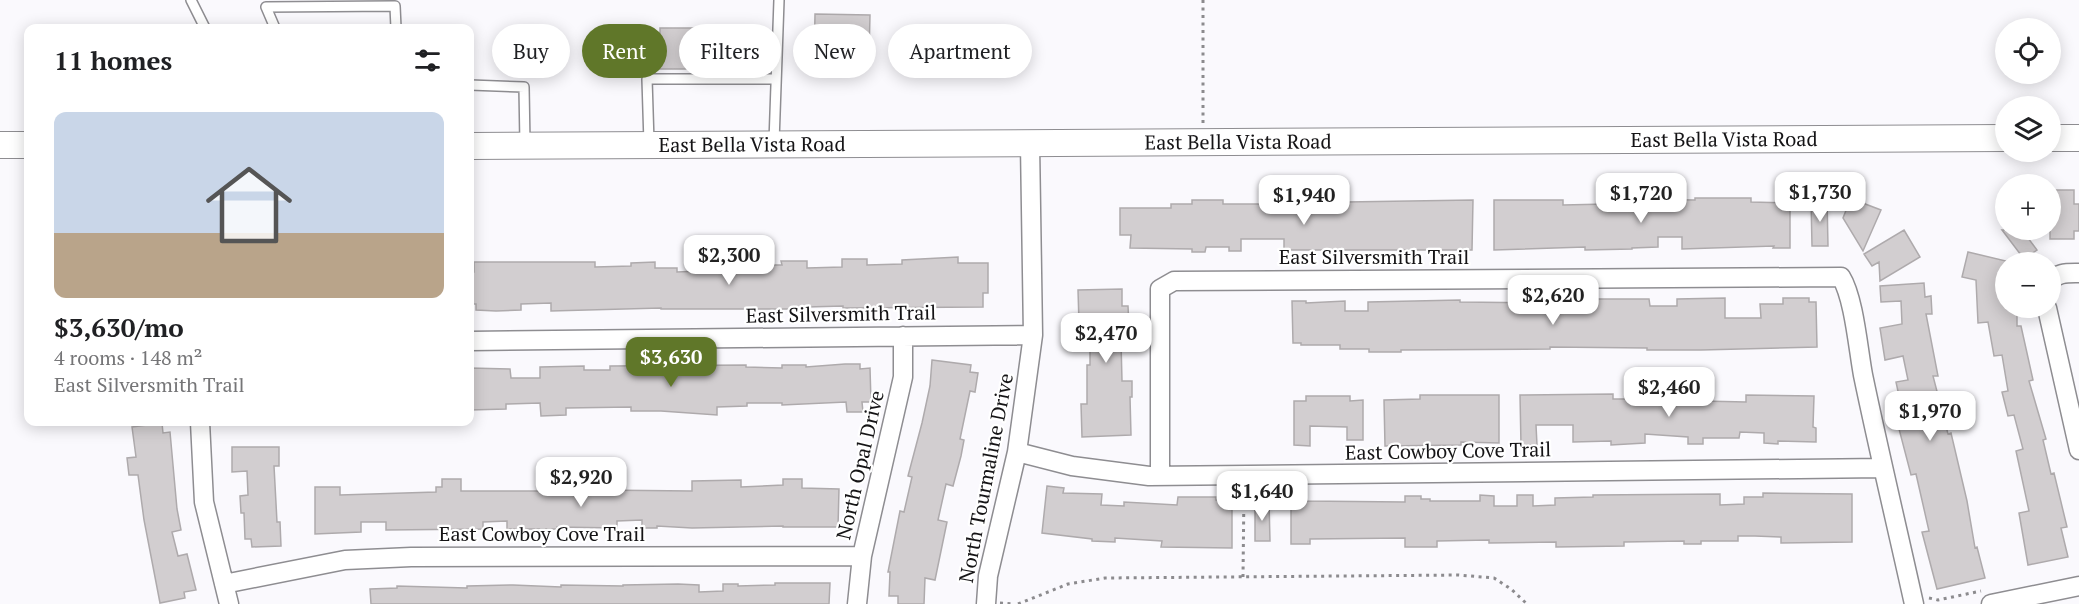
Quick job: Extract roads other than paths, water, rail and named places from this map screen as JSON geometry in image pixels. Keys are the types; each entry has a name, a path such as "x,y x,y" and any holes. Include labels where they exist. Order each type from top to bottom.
{"street":[{"name":"East Bella Vista Road","path":"474,146 1995,138"},
{"path":"2061,138 2079,138"},
{"name":"North Tourmaline Drive","path":"986,604 988,576 1017,452 1033,335 1030,144"},
{"path":"0,145 24,145"},
{"path":"2061,275 2079,273"},
{"name":"East Silversmith Trail","path":"1160,476 1160,289 1174,281 1842,277 1848,288 1882,468"},
{"path":"2049,318 2079,450"},
{"name":"East Silversmith Trail","path":"474,341 1033,335"},
{"name":"North Opal Drive","path":"857,604 862,556 903,377 903,336"},
{"path":"200,426 204,502 229,604"},
{"name":"East Cowboy Cove Trail","path":"1017,452 1072,466 1160,476 1882,468"},
{"path":"1882,468 1914,604"},
{"name":"East Cowboy Cove Trail","path":"224,584 345,560 411,556 862,556"},
{"path":"1990,604 2079,586"}],"lane":[{"path":"191,0 203,24"},
{"path":"774,145 779,0"},
{"path":"273,24 266,6 395,6 396,24"},
{"path":"649,145 647,79 776,79"},
{"path":"474,85 524,87 525,146"}]}
